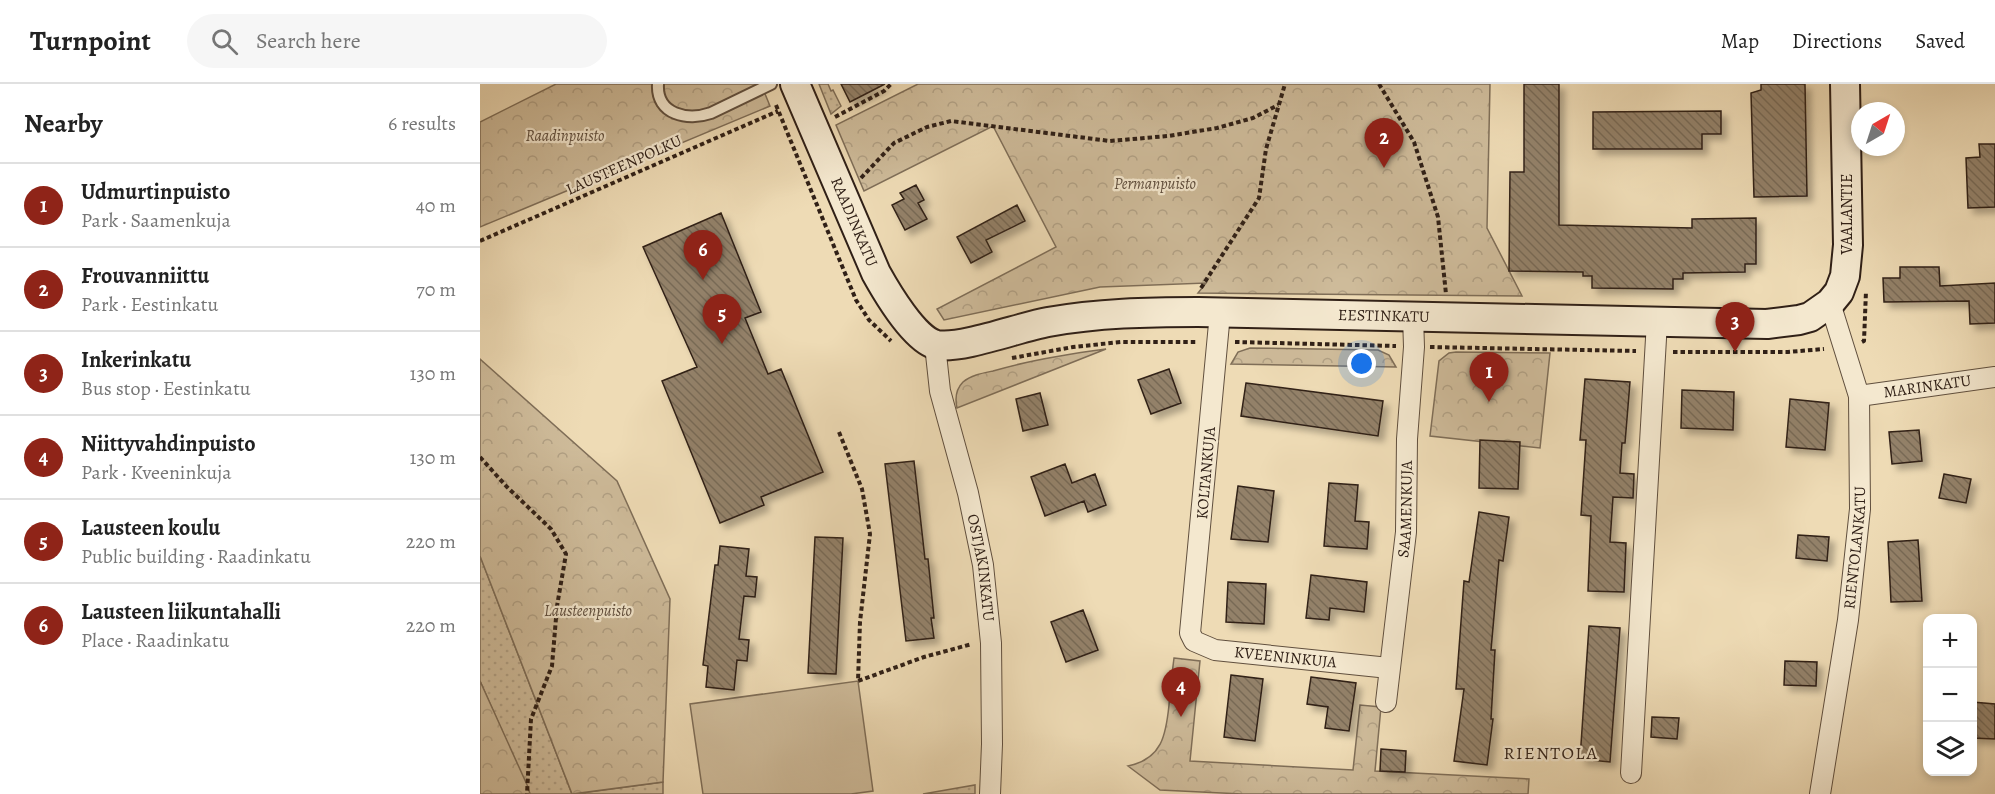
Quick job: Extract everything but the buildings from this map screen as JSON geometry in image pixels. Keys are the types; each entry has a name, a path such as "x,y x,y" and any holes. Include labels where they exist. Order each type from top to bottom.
{"street":[{"name":"RAADINKATU","path":"795,84 876,273 890,300 915,329 935,345"},
{"name":"VAALANTIE","path":"1830,303 1839,292 1845,276 1848,245 1845,84"},
{"name":"EESTINKATU","path":"935,345 954,344 1046,322 1081,317 1155,313 1767,324 1810,317 1830,303"},
{"name":"RIENTOLANKATU","path":"1820,794 1848,620 1858,520 1859,396 1830,303"},
{"name":"KOLTANKUJA","path":"1190,633 1220,313"},
{"name":"SAAMENKUJA","path":"1386,702 1406,532 1407,439 1414,347 1413,316"},
{"path":"1631,774 1657,321"},
{"name":"OSTJAKINKATU","path":"935,345 940,391 968,493 983,565 991,643 990,794"},
{"name":"MARINKATU","path":"1859,396 1995,377"},
{"name":"KVEENINKUJA","path":"1190,633 1194,641 1215,650 1389,668"}],"lane":[{"path":"658,84 659,98 664,105 673,114 690,117 711,113 771,84"}],"path":[{"path":"829,120 884,91 891,84"},
{"path":"1198,293 1259,198 1266,149 1285,84"},
{"path":"1379,84 1414,142 1438,217 1446,297"},
{"path":"855,184 894,143 927,127 951,122 1110,141 1168,136 1217,128 1253,118 1278,105"},
{"name":"LAUSTEENPOLKU","path":"480,241 778,111"},
{"path":"1672,352 1788,352 1829,348"},
{"path":"839,432 862,489 870,534 861,622 858,681 968,644 991,643"},
{"path":"480,457 507,487 551,529 566,554 557,606 552,666 531,719 527,794"}],"green space":[{"name":"Raadinpuisto","path":"556,84 761,84 770,106 480,227 480,122"},
{"path":"819,84 828,84 841,106 831,114"},
{"name":"Permanpuisto","path":"918,84 1490,84 1487,228 1522,296 1198,293 1206,283 1100,287 944,320 937,309 1056,247 993,126 864,191 836,125"},
{"path":"1250,348 1378,350 1389,355 1396,367 1231,364 1238,352"},
{"path":"1106,349 957,408 957,391 963,382 973,376 1063,355"},
{"path":"1449,353 1550,353 1540,448 1430,436 1439,361"},
{"name":"Lausteenpuisto","path":"480,359 617,481 670,599 663,782 572,794 480,556"},
{"path":"480,556 572,794 530,794 480,681"},
{"path":"1174,658 1200,661 1190,761 1353,770 1360,705 1381,707 1375,771 1529,779 1528,794 1242,794 1160,790 1128,766 1148,758 1155,752 1164,736"},
{"path":"480,681 528,787 530,794 480,794"},
{"path":"858,681 873,791 851,794 703,794 690,704"},
{"path":"663,782 663,794 574,794"},
{"path":"975,785 975,794 923,794"}],"place":[{"name":"Frouvanniittu","path":"1384,168"},
{"name":"Lausteen liikuntahalli","path":"703,280"},
{"name":"Lausteen koulu","path":"722,344"},
{"name":"Inkerinkatu","path":"1735,352"},
{"name":"Udmurtinpuisto","path":"1489,402"},
{"name":"Niittyvahdinpuisto","path":"1181,717"}],"district":[{"name":"RIENTOLA","path":"1551,753"}]}
